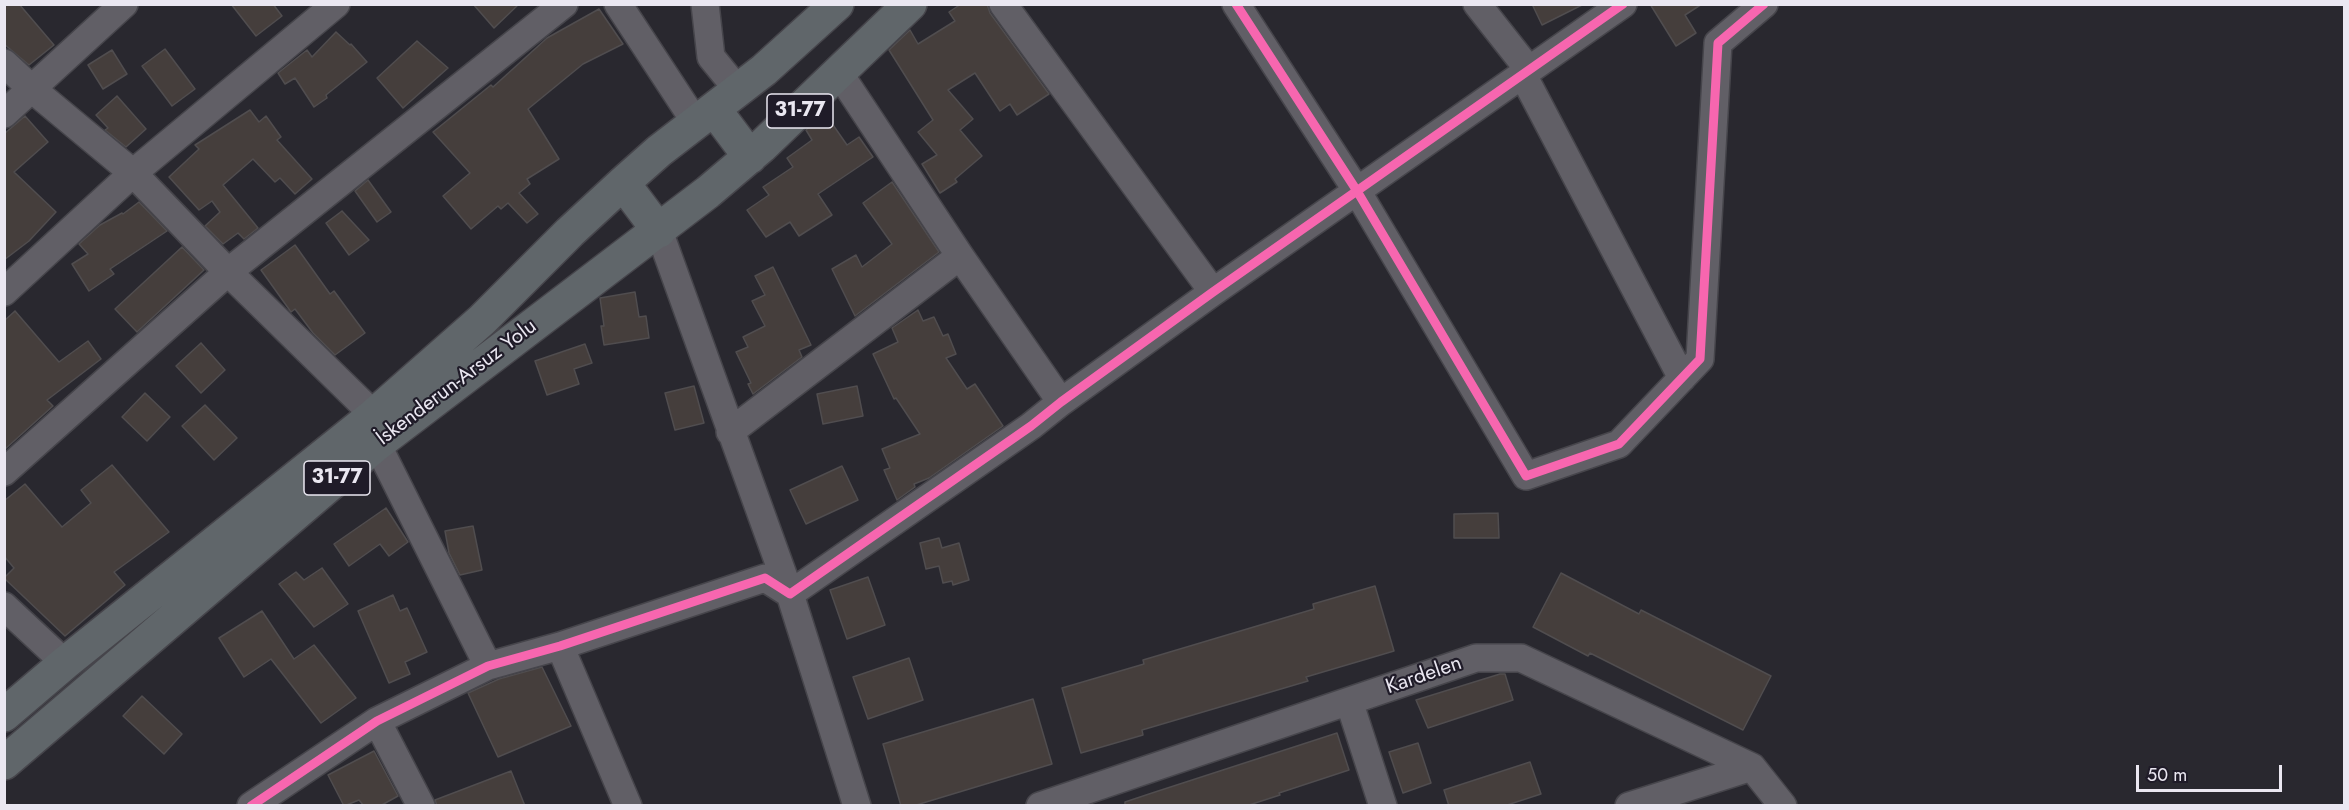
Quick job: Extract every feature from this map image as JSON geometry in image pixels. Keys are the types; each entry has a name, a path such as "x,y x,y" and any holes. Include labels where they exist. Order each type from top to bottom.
{"main road":[{"name":"İskenderun-Arsuz Yolu","path":"4,763 375,430 570,232 623,183 837,4"},
{"name":"İskenderun-Arsuz Yolu","path":"4,715 65,663 375,430 462,377 659,231 750,157 909,4"},
{"path":"716,107 750,157"},
{"path":"623,183 659,231"}],"street":[{"path":"4,114 124,4"},
{"path":"4,292 133,173 336,4"},
{"path":"4,472 228,272 564,4"},
{"path":"618,4 716,107"},
{"path":"705,4 716,107"},
{"path":"1003,4 1213,292"},
{"path":"1236,4 1357,191 1526,476 1619,444 1700,359 1718,43 1764,4"},
{"path":"1477,4 1526,73 1682,378"},
{"path":"790,594 1031,426 1213,292 1623,4"},
{"path":"4,63 133,173 375,430 488,666"},
{"path":"839,73 960,256 1061,402"},
{"path":"659,231 790,594 857,806"},
{"path":"730,432 960,256"},
{"path":"251,806 377,721 488,666 560,646 765,578 790,594"},
{"path":"4,606 65,663"},
{"path":"560,646 628,806"},
{"name":"Kardelen","path":"1040,806 1476,658 1521,658 1752,767 1783,806"},
{"path":"1349,701 1383,806"},
{"path":"377,721 421,806"},
{"path":"1629,806 1752,767"}],"building":[{"path":"4,4 19,4 54,45 29,65 4,44"},
{"path":"231,4 273,4 282,16 256,36"},
{"path":"473,4 519,4 494,28"},
{"path":"961,4 987,4 990,13 1049,94 1017,115 1010,104 1000,111 975,73 948,90 973,119 960,130 982,156 955,179 957,182 940,193 922,164 937,155 918,132 933,120 889,50 910,30 918,44 955,21 949,12"},
{"path":"1532,4 1584,4 1542,25"},
{"path":"1650,4 1702,4 1685,15 1696,33 1676,46"},
{"path":"599,9 623,44 583,64 528,109 559,159 527,179 530,184 519,193 538,214 527,223 508,203 501,209 498,206 471,229 443,196 470,173 433,132 491,85 493,87 547,38"},
{"path":"336,32 351,44 367,62 314,107 295,78 285,84 278,73 307,50 312,57"},
{"path":"417,41 448,68 403,108 377,78"},
{"path":"165,49 195,89 172,106 142,66"},
{"path":"112,50 127,74 103,89 88,65"},
{"path":"117,96 146,129 126,147 105,130 108,128 96,115"},
{"path":"250,110 259,122 266,116 281,137 277,140 312,179 295,194 280,178 275,182 253,159 223,185 258,228 244,239 238,233 223,244 205,226 220,212 212,201 199,210 169,177 199,149 195,145"},
{"path":"824,112 847,145 859,137 873,157 818,194 832,215 799,236 790,222 766,237 747,210 769,195 763,187 793,167 787,158 812,140 806,130"},
{"path":"25,116 48,142 14,172 56,212 29,241 4,260 4,134"},
{"path":"368,180 391,212 377,222 355,191"},
{"path":"892,182 939,252 855,316 832,269 856,255 862,267 892,244 863,203"},
{"path":"139,202 167,231 110,269 114,274 89,291 72,264 88,254 79,244 100,225 123,214"},
{"path":"342,211 369,240 349,255 326,223"},
{"path":"295,245 330,294 334,291 365,333 335,355 313,333 295,309 291,312 261,270"},
{"path":"182,247 204,270 137,332 115,309"},
{"path":"773,267 811,345 799,350 802,357 753,394 748,384 751,383 736,352 748,347 743,337 765,326 752,301 765,295 755,276"},
{"path":"635,292 639,317 646,316 649,338 604,345 600,298"},
{"path":"918,310 923,321 934,317 943,336 948,334 956,354 946,358 967,389 975,384 1003,426 929,478 914,484 915,487 897,500 884,470 890,468 882,449 920,434 896,398 894,399 873,354 898,342 892,328"},
{"path":"15,311 59,362 88,341 101,359 47,400 53,406 4,450 4,321"},
{"path":"201,343 225,370 201,393 176,366"},
{"path":"585,344 592,363 574,369 579,384 547,395 535,361"},
{"path":"694,386 704,423 675,430 665,393"},
{"path":"857,386 863,416 823,424 817,394"},
{"path":"145,393 170,417 147,441 122,417"},
{"path":"205,405 237,438 214,460 182,426"},
{"path":"112,465 169,532 114,572 125,585 65,636 4,578 14,568 4,556 4,501 25,484 62,527 91,503 81,490"},
{"path":"842,466 858,500 806,524 790,490"},
{"path":"386,508 408,542 389,556 380,544 349,566 334,544"},
{"path":"1498,513 1499,538 1454,538 1454,514"},
{"path":"473,526 482,570 460,575 449,553 445,531"},
{"path":"939,538 942,548 959,543 969,580 953,585 952,581 943,583 939,566 926,569 920,543"},
{"path":"322,568 348,604 314,627 279,584 296,572 304,580"},
{"path":"1561,573 1639,614 1641,610 1771,676 1743,730 1590,653 1588,656 1533,627"},
{"path":"868,577 885,625 847,639 830,590"},
{"path":"1375,586 1394,651 1306,677 1308,681 1142,730 1143,735 1081,753 1062,688 1144,664 1143,660 1314,609 1313,604"},
{"path":"393,595 400,611 407,608 427,652 405,662 410,674 389,683 358,611"},
{"path":"262,611 294,659 314,645 356,698 321,723 271,659 244,677 219,638"},
{"path":"909,658 923,700 868,719 853,677"},
{"path":"542,667 571,726 498,757 468,693 499,679"},
{"path":"1505,674 1513,700 1428,728 1416,700"},
{"path":"142,696 182,734 164,754 123,716"},
{"path":"1033,699 1052,764 913,806 901,806 883,744"},
{"path":"1337,733 1349,770 1279,793 1280,795 1246,806 1125,806 1125,802"},
{"path":"1418,743 1431,783 1403,793 1389,752"},
{"path":"374,751 398,796 380,806 364,806 359,800 344,806 328,775"},
{"path":"1530,762 1541,794 1504,806 1449,806 1444,790"},
{"path":"511,771 525,806 437,806 435,800"}],"cycle path":[{"path":"1236,4 1357,191 1526,476 1619,444 1700,359 1718,43 1764,4"},
{"path":"251,806 377,721 488,666 560,646 765,578 790,594 1031,426 1213,292 1623,4"}]}
